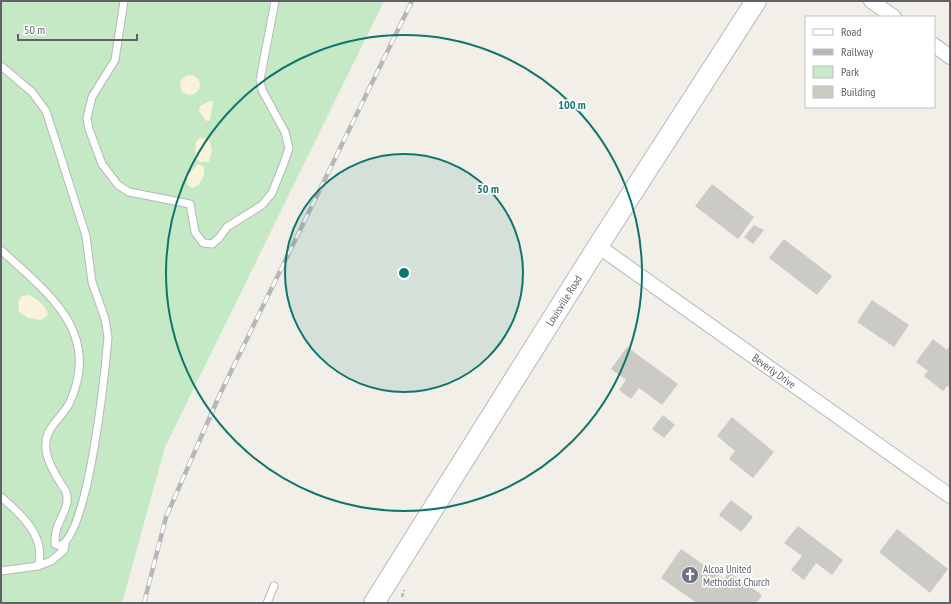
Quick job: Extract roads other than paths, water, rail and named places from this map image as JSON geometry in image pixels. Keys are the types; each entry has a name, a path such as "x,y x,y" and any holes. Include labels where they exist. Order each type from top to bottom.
{"main road":[{"name":"Louisville Road","path":"374,603 598,246 756,1"}],"street":[{"path":"871,1 893,16"},
{"path":"935,46 950,56"},
{"name":"Beverly Drive","path":"598,246 950,496"}],"lane":[{"path":"124,1 115,60 92,97 87,118 96,149 108,174 118,185 129,192 190,204 195,232 203,243 212,244 219,238 227,227 262,205 272,193 289,148 286,132 262,90 260,80 275,1"},
{"path":"1,66 32,92 46,112 86,236 92,282 105,319 108,337 88,485 71,536 65,544 64,550 55,558 38,566 1,571"},
{"path":"1,250 60,307 69,321 76,338 80,358 78,379 70,402 59,419 48,430 45,443 46,454 66,492 66,507 56,531 55,544 60,546 65,544"},
{"path":"1,497 29,525 38,539 40,551 38,566"},
{"path":"267,603 274,586"}],"railway":[{"path":"144,603 166,517 220,394 412,1"}],"place":[{"name":"Alcoa United Methodist Church","path":"690,575"}]}
